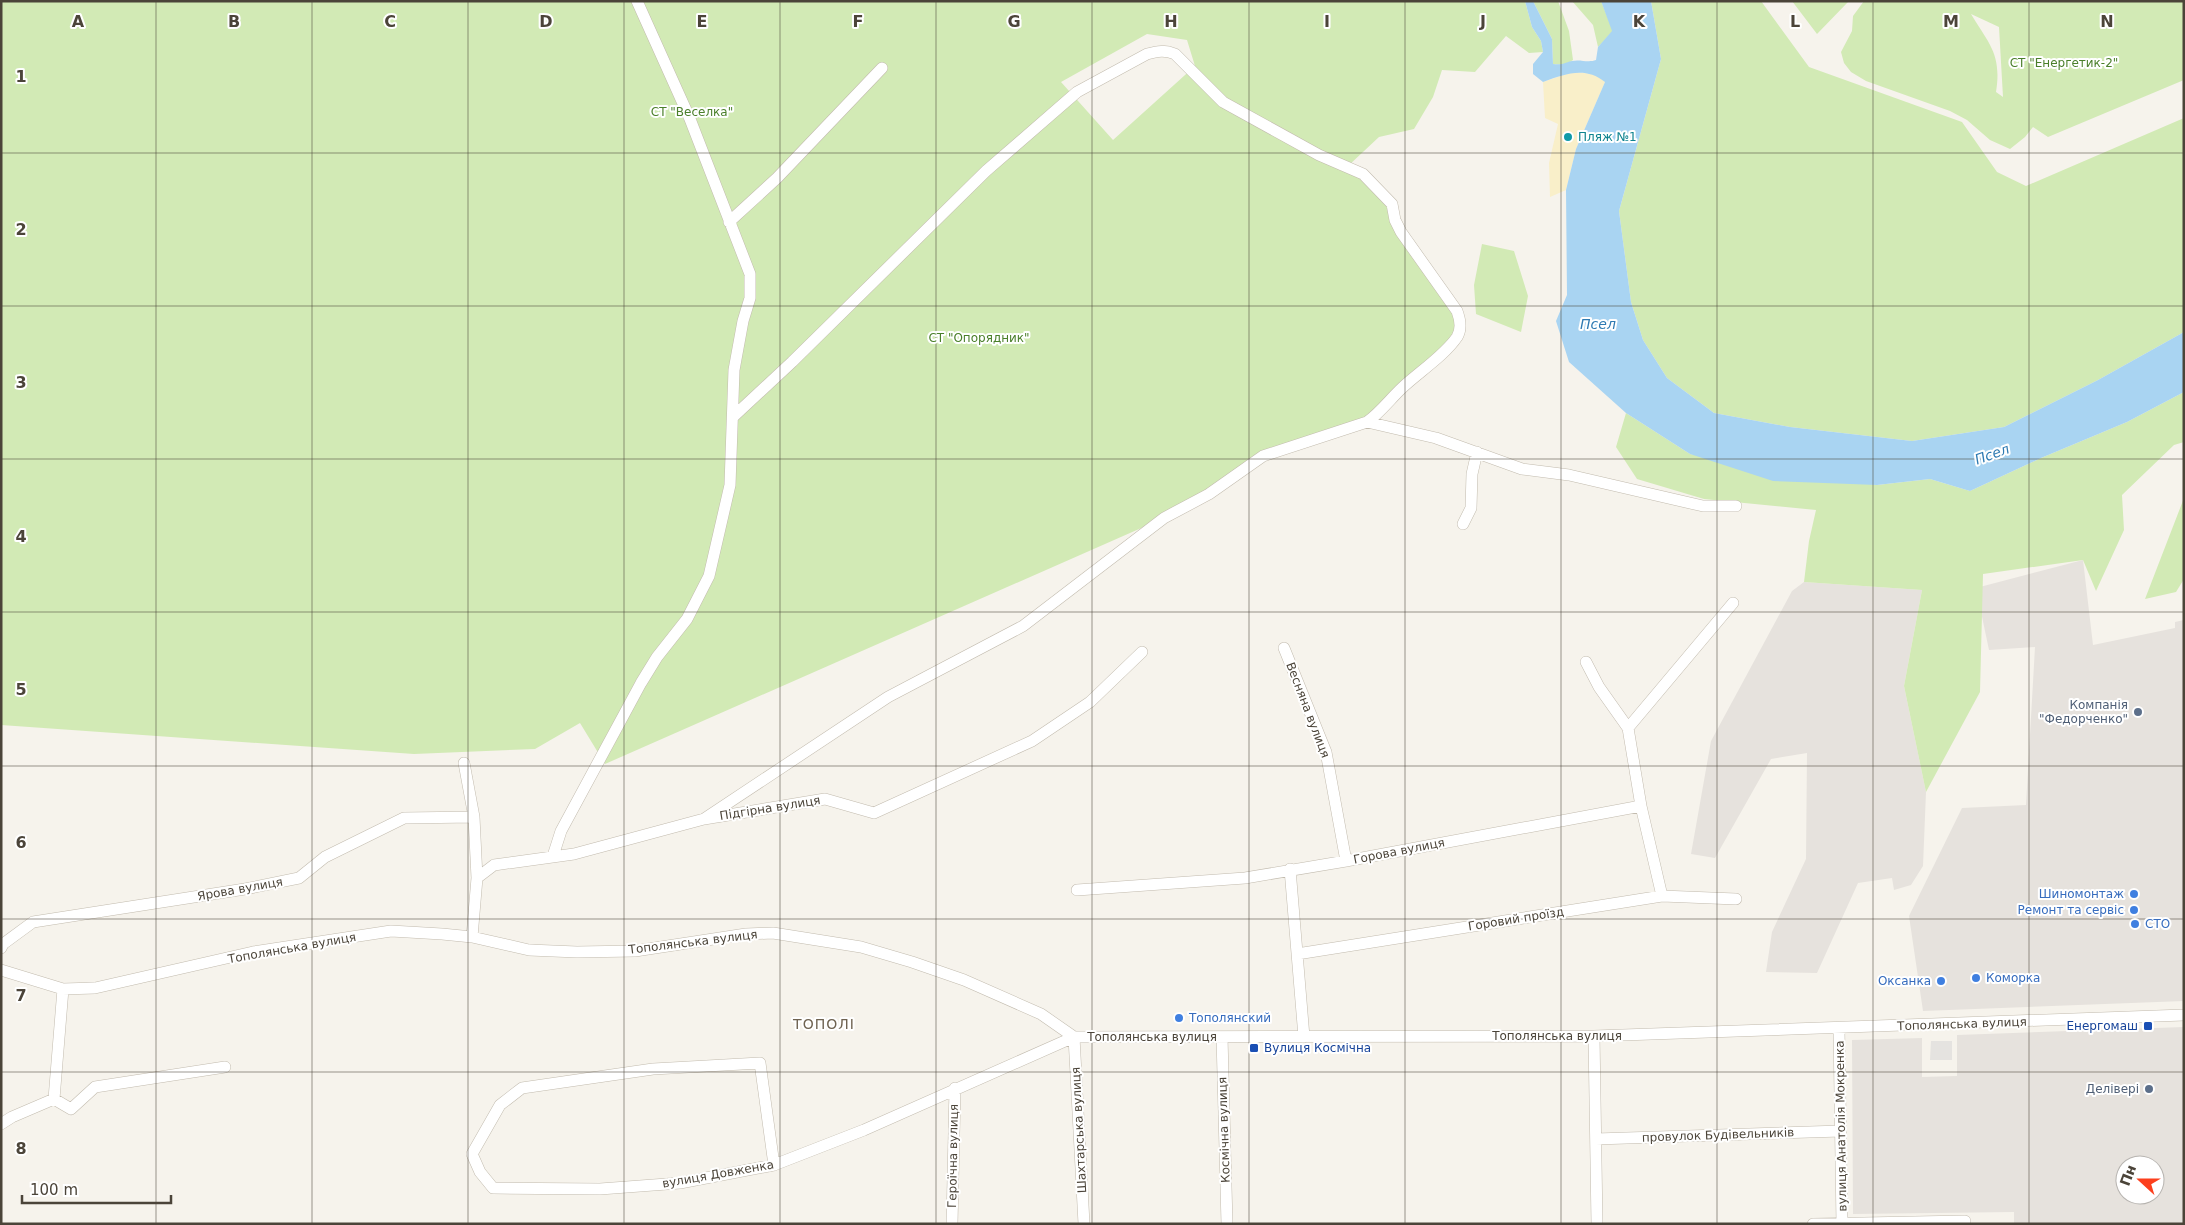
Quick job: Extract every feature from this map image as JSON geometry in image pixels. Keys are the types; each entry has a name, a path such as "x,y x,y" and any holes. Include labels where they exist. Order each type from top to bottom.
{"street":[{"path":"553,856 561,831 640,683 657,657 687,619 709,576 730,485 734,416 734,370 743,321 750,298 750,274 690,119 637,1"},
{"path":"704,818 888,697 1023,626 1164,518 1209,494 1263,456 1367,422 1380,413 1401,389 1457,336 1460,329 1457,311 1401,232 1395,220 1392,204 1363,174 1319,155 1224,102 1175,54 1165,50 1147,54 1077,92 986,171 792,362 734,416"},
{"path":"729,222 777,178 882,68"},
{"path":"1367,422 1436,438 1522,468 1569,475 1702,506 1736,506"},
{"path":"1463,524 1471,508 1472,474 1477,452"},
{"path":"1628,728 1733,603"},
{"name":"Весняна вулиця","path":"1284,648 1326,752 1346,862"},
{"name":"Підгірна вулиця","path":"478,878 494,865 574,854 704,818 825,799 874,813 1032,742 1090,702 1142,652"},
{"path":"1586,662 1599,687 1628,728 1641,806 1662,896"},
{"path":"464,763 474,817 478,878 472,937"},
{"name":"Горова вулиця","path":"1077,890 1245,878 1290,869 1346,862 1641,806"},
{"name":"Ярова вулиця","path":"1,948 3,944 33,922 245,889 299,878 325,857 404,818 474,817"},
{"path":"1290,869 1304,1037"},
{"name":"Горовий проїзд","path":"1297,954 1662,896 1736,899"},
{"name":"Тополянська вулиця","path":"1,970 63,989 96,988 253,952 391,931 472,937 529,950 577,952 635,951 746,934 773,933 817,939 878,952 964,980 1041,1014 1074,1037 1594,1036 1840,1029 2184,1015"},
{"path":"54,1099 63,989"},
{"name":"вулиця Анатолія Мокренка","path":"1840,1029 1842,1224"},
{"path":"1594,1036 1597,1224"},
{"name":"вулиця Довженка","path":"774,1165 760,1063 653,1069 522,1088 500,1105 472,1154 480,1172 494,1188 600,1189 680,1183 774,1165 864,1130 955,1088 1074,1037"},
{"name":"Шахтарська вулиця","path":"1074,1037 1084,1224"},
{"name":"Космічна вулиця","path":"1222,1037 1227,1224"},
{"path":"54,1099 71,1108 95,1088 225,1067"},
{"name":"Героїчна вулиця","path":"952,1224 955,1088"},
{"path":"1,1124 12,1117 54,1099"},
{"name":"провулок Будівельників","path":"1596,1139 1841,1131"},
{"path":"1813,1224 1965,1221"}],"shaded area":[{"path":"2083,560 2093,645 2175,628 2175,622 2184,620 2184,1001 1923,1011 1909,916 1962,808 2026,805 2035,647 1989,650 1976,588"},
{"path":"1804,582 1922,590 1904,686 1926,792 1923,866 1911,885 1894,890 1892,878 1858,883 1817,973 1766,972 1772,932 1806,859 1807,753 1771,759 1715,858 1691,854 1711,741 1792,591"},
{"path":"2184,1027 2184,1224 2014,1224 2014,1212 1853,1214 1852,1040 1922,1038 1922,1077 1957,1076 1957,1035"},
{"path":"1931,1041 1952,1041 1952,1060 1930,1060"}],"green space":[{"path":"1,1 1525,1 1532,27 1541,41 1543,52 1529,53 1506,36 1475,72 1442,70 1433,97 1414,129 1379,137 1348,166 1392,204 1395,220 1457,311 1460,329 1380,413 1263,456 1164,518 605,764 580,723 535,749 414,754 1,725","holes":["1147,34 1187,40 1195,66 1113,140 1061,82"]},
{"path":"1533,1 1558,1 1569,31 1573,60 1565,65 1553,64 1552,39"},
{"path":"1572,1 1601,1 1613,31 1598,47 1593,25"},
{"path":"1651,1 1761,1 1809,67 1962,122 1997,172 2026,186 2184,118 2184,332 2098,380 2004,427 1912,441 1790,427 1714,413 1667,378 1643,340 1631,302 1619,211 1661,59"},
{"path":"1792,1 1849,1 1817,34"},
{"name":"СТ \"Енергетик-2\"","path":"1864,1 2184,1 2184,80 2048,137 2033,127 2025,137 2010,149 1990,140 1967,120 1950,111 1866,81 1851,72 1844,63 1841,52 1852,31 1853,16","holes":["1971,14 1999,27 2003,97 1996,92 1997,68 1992,50"]},
{"path":"1482,244 1514,251 1528,296 1521,332 1476,314 1474,285"},
{"path":"2184,392 2184,442 2174,445 2122,495 2124,530 2096,591 2083,560 1983,574 1980,692 1926,792 1904,686 1922,590 1804,582 1809,541 1816,510 1704,499 1637,479 1616,447 1626,413 1690,454 1877,485 1930,479 1970,491 2041,458 2127,422"},
{"path":"2184,498 2184,579 2176,592 2145,599"}],"sand":[{"name":"Пляж №1","path":"1572,72 1596,74 1605,82 1576,149 1566,190 1550,197 1549,163 1558,124 1545,118 1543,82"}],"water":[{"name":"Псел","path":"1525,1 1533,1 1552,39 1553,64 1561,64 1596,60 1598,47 1612,31 1601,1 1651,1 1661,59 1619,211 1631,302 1643,340 1667,378 1714,413 1790,427 1912,441 2004,427 2098,380 2184,332 2184,392 2127,422 2041,458 1970,491 1930,479 1877,485 1773,481 1690,454 1626,413 1569,362 1556,321 1567,295 1566,190 1576,149 1605,82 1590,74 1575,73 1543,82 1533,74 1533,64 1543,52 1541,41 1532,27"}],"place":[{"name":"Пляж №1","path":"1568,137"},
{"name":"Компанія \"Федорченко\"","path":"2138,712"},
{"name":"Шиномонтаж","path":"2134,894"},
{"name":"Ремонт та сервіс","path":"2134,910"},
{"name":"СТО","path":"2135,924"},
{"name":"Коморка","path":"1976,978"},
{"name":"Оксанка","path":"1941,981"},
{"name":"Тополянский","path":"1179,1018"},
{"name":"Енергомаш","path":"2148,1026"},
{"name":"Вулиця Космічна","path":"1254,1048"},
{"name":"Делівері","path":"2149,1089"}],"district":[{"name":"ТОПОЛІ","path":"824,1024"}],"park label":[{"name":"СТ \"Веселка\"","path":"692,112"},
{"name":"СТ \"Опорядник\"","path":"979,338"}]}
